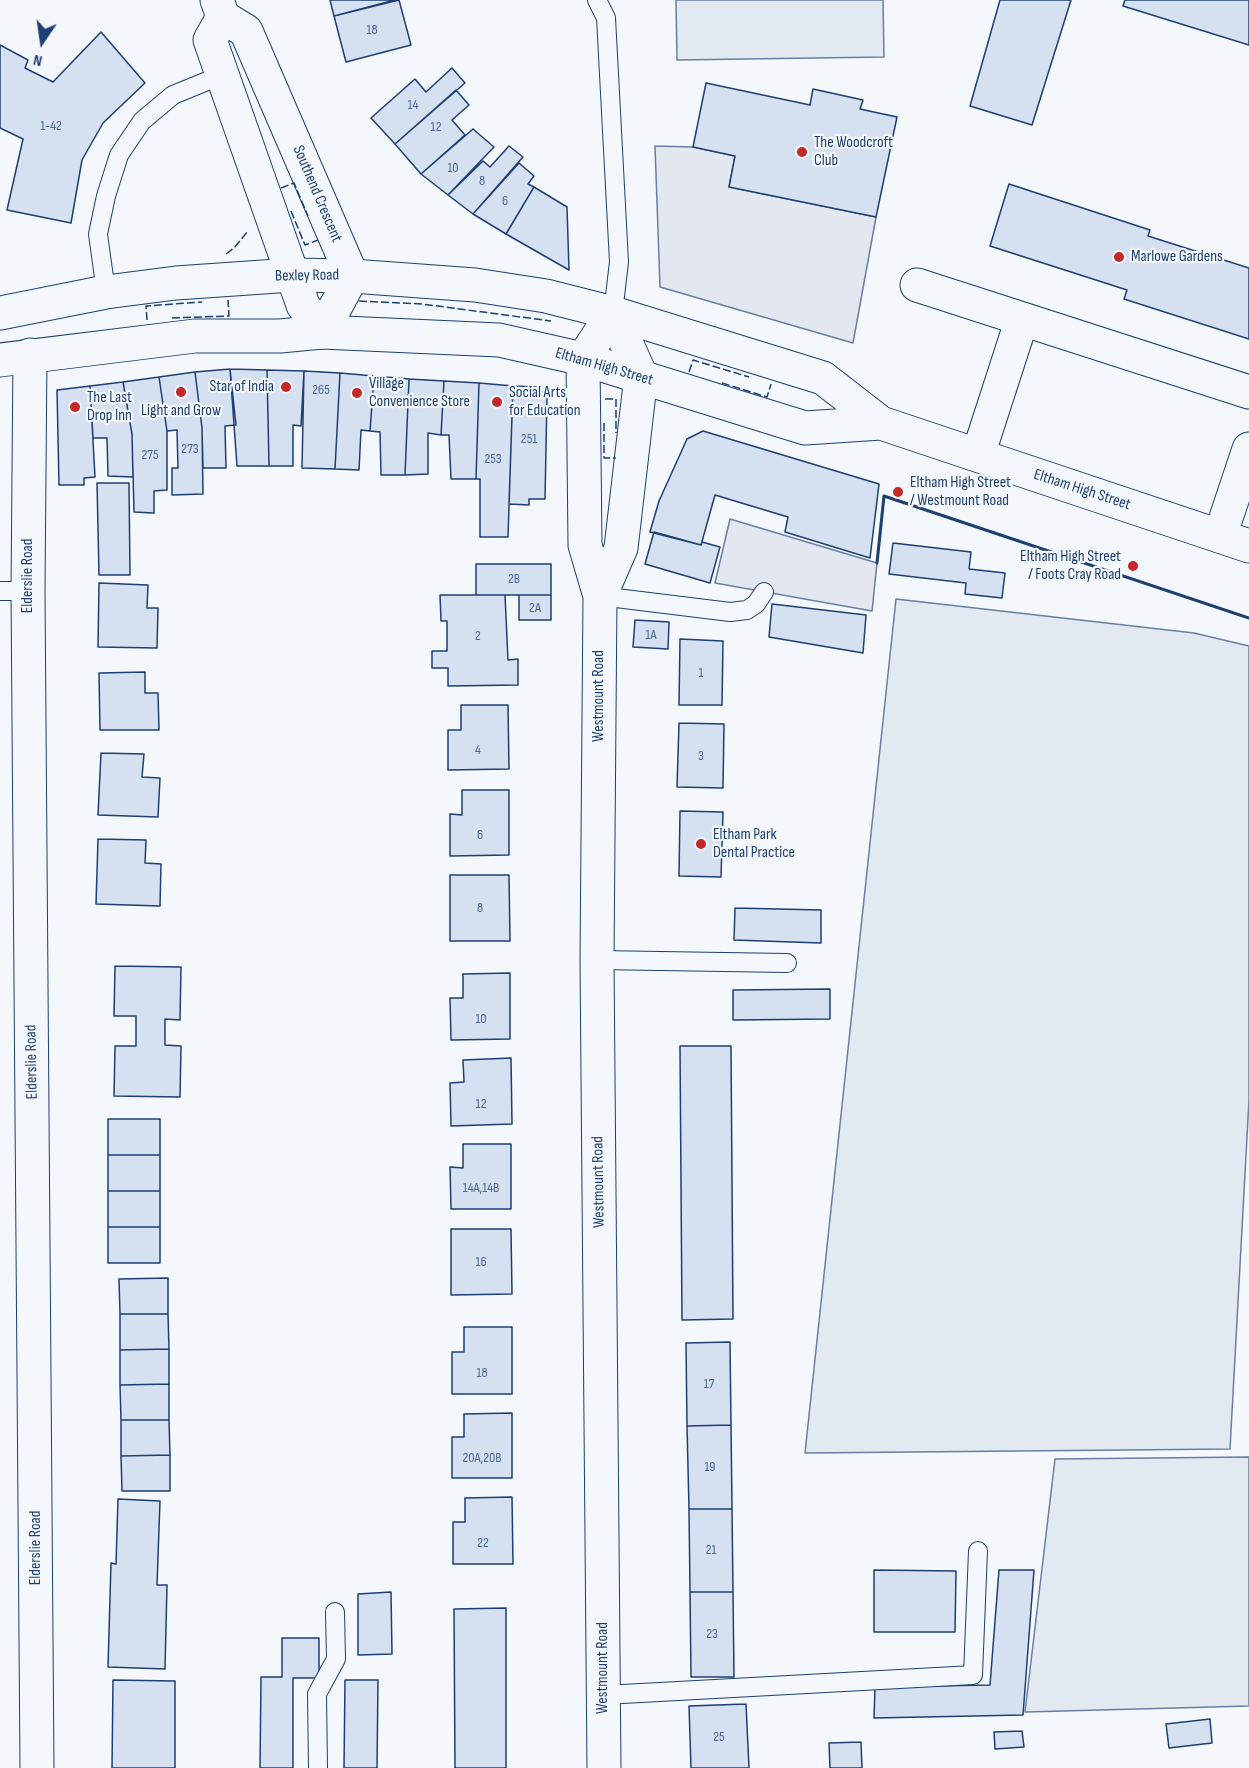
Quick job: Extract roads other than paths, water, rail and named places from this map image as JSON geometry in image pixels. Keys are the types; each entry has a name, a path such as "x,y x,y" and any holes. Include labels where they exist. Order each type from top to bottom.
{"street":[{"name":"Southend Crescent","path":"322,332 303,305 291,275 210,39 220,9 246,31 352,276"},
{"name":"Bexley Road","path":"0,313 106,292 176,283 291,275 352,276 475,285 546,296 613,313"},
{"path":"15,358 195,336 280,336 322,332 352,276"},
{"path":"917,285 1249,392"},
{"path":"583,359 613,313"},
{"path":"613,313 641,376"},
{"name":"Eltham High Street","path":"613,313 823,378 881,423 1235,541"},
{"path":"978,455 1022,319"},
{"name":"Eltham High Street","path":"322,332 499,340 583,359 804,428 881,423"},
{"name":"Elderslie Road","path":"15,358 14,591 37,1768"},
{"name":"Westmount Road","path":"583,359 585,545 600,596 597,960 604,1768"},
{"name":"Westmount Road","path":"600,596 621,548 641,376"},
{"path":"1235,541 1249,449"}],"lane":[{"path":"597,0 606,18 619,262 613,313"},
{"path":"106,292 98,234 105,195 119,155 142,121 173,95 222,75"},
{"path":"600,596 729,612 747,610 756,604 764,592"},
{"path":"597,960 787,963"},
{"path":"604,1695 973,1675 978,1551"},
{"path":"318,1768 317,1694 336,1659 335,1612"}],"place":[{"name":"The Woodcroft Club","path":"802,152"},
{"name":"Marlowe Gardens","path":"1119,257"},
{"name":"Star of India","path":"286,387"},
{"name":"Light and Grow","path":"181,392"},
{"name":"Village Convenience Store","path":"357,393"},
{"name":"Social Arts for Education","path":"497,402"},
{"name":"The Last Drop Inn","path":"75,407"},
{"name":"Eltham High Street / Westmount Road","path":"898,492"},
{"name":"Eltham High Street / Foots Cray Road","path":"1133,566"},
{"name":"Eltham Park Dental Practice","path":"701,844"}]}
